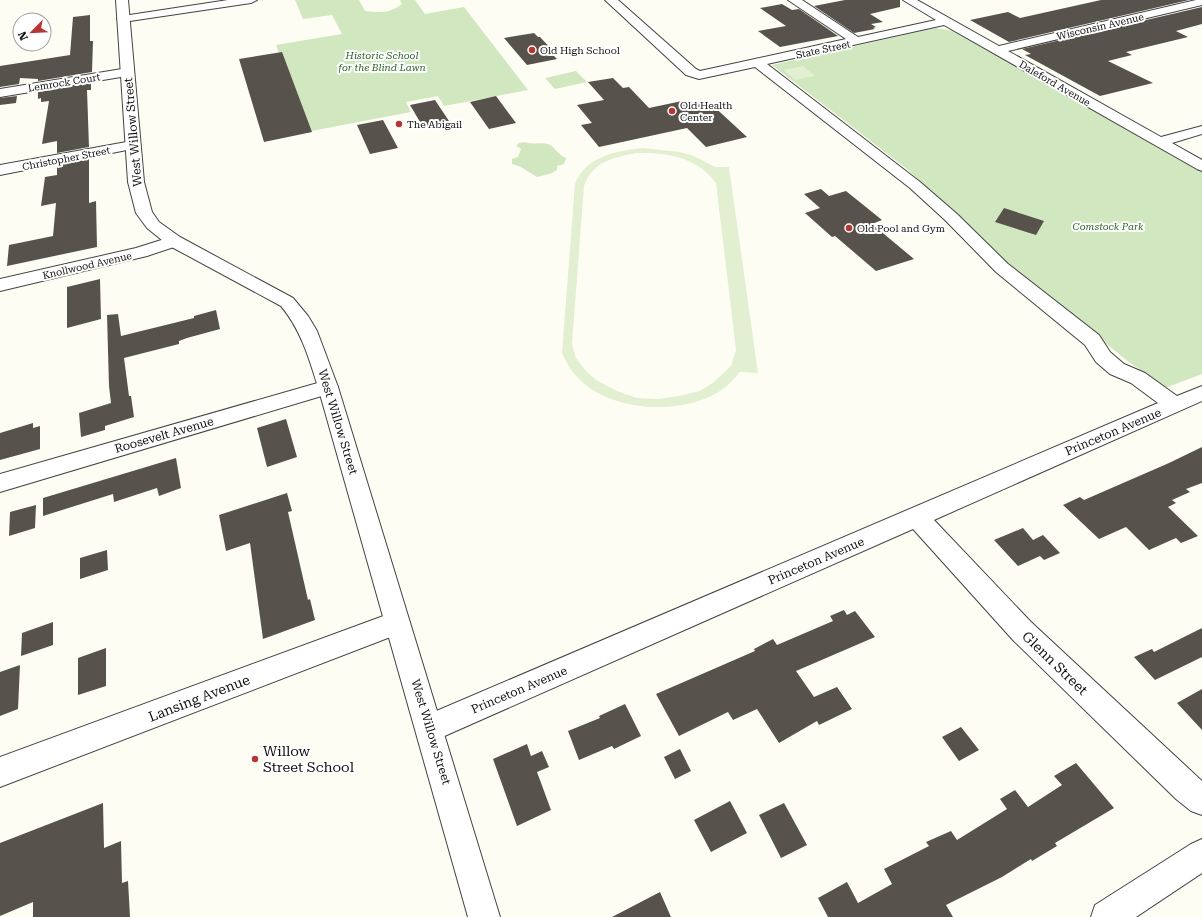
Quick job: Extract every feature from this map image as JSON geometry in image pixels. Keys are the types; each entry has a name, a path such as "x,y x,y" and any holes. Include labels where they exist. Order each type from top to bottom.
{"street":[{"path":"122,10 251,0"},
{"name":"State Street","path":"611,0 691,72 699,74 758,63 946,22"},
{"name":"Daleford Avenue","path":"909,0 1202,166"},
{"path":"800,1 857,41"},
{"name":"Wisconsin Avenue","path":"997,50 1202,2"},
{"name":"West Willow Street","path":"122,10 136,182 144,213 153,225 174,241 287,302 296,311 304,323 315,348 328,387 397,623 430,728 484,917"},
{"path":"758,63 915,185 951,217 1002,268 1092,340 1103,357 1117,369 1138,378 1175,405"},
{"name":"Lemrock Court","path":"0,93 128,72"},
{"path":"1160,142 1202,130"},
{"name":"Christopher Street","path":"0,170 132,145"},
{"name":"Knollwood Avenue","path":"0,285 141,252 174,241"},
{"name":"Roosevelt Avenue","path":"0,483 328,387"},
{"name":"Princeton Avenue","path":"430,728 1202,393"},
{"name":"Glenn Street","path":"917,517 1022,631 1187,788 1202,800"},
{"name":"Lansing Avenue","path":"0,772 397,623"},
{"path":"1107,917 1202,856"}],"green space":[{"name":"Historic School for the Blind Lawn","path":"295,0 359,0 365,11 375,12 385,12 394,9 402,4 400,0 415,0 425,14 464,7 528,90 444,106 438,96 406,102 411,112 306,132 276,45 342,34 332,15 303,19"},
{"name":"Comstock Park","path":"935,28 956,31 1202,171 1202,374 1165,388 1125,359 1018,273 907,169 772,65"},
{"path":"803,66 815,76 795,80 784,70"},
{"path":"576,71 587,82 555,89 545,78"},
{"path":"519,143 545,143 550,145 566,158 564,164 557,166 557,170 552,173 537,177 521,167 512,164 512,159 518,157 521,149 516,146"},
{"path":"643,148 680,152 694,156 715,167 729,167 758,373 740,372 720,391 704,399 667,407 647,407 627,404 608,398 592,389 578,378 562,353 575,184 586,167 594,161 613,153","holes":["636,153 670,155 691,162 700,167 716,183 736,350 731,366 714,382 700,391 658,399 637,398 617,391 596,380 585,370 576,358 572,344 584,186 593,171 605,162"]}],"building":[{"path":"845,0 900,0 900,7 870,14 883,22 871,24 876,27 873,28 875,29 854,33 814,6"},
{"path":"1101,0 1189,0 1009,42 970,20 1008,12 1020,18"},
{"path":"782,4 792,10 799,9 838,36 780,47 758,31 786,26 760,8"},
{"path":"1202,7 1202,24 1176,31 1188,37 1126,52 1132,55 1108,61 1153,83 1100,96 1025,55 1031,54 1022,49"},
{"path":"90,15 90,41 93,41 92,72 38,81 38,79 20,78 19,84 0,87 0,66 70,55 73,17"},
{"name":"Old High School","path":"534,33 540,37 556,54 553,55 557,59 527,65 504,38"},
{"path":"282,52 312,132 264,142 239,59"},
{"name":"Old Health Center","path":"613,78 623,88 629,87 649,108 682,101 688,107 709,102 747,137 706,147 687,128 599,147 581,125 592,123 577,105 604,100 588,82"},
{"path":"91,83 91,90 87,90 89,147 57,153 57,141 42,144 49,101 41,102 41,98 38,99 38,92"},
{"path":"17,96 16,103 0,105 0,98"},
{"path":"496,96 516,123 489,129 470,102"},
{"path":"435,100 449,121 423,127 410,105"},
{"path":"383,120 398,148 370,154 357,125"},
{"path":"89,159 89,203 96,201 97,247 7,266 9,245 53,236 56,203 41,206 45,177 57,175 57,165"},
{"name":"Old Pool and Gym","path":"821,189 829,196 846,191 882,220 872,224 914,259 876,271 835,236 832,237 805,213 820,208 804,194"},
{"path":"1004,208 1044,221 1036,235 995,222"},
{"path":"100,279 101,319 67,328 67,287"},
{"path":"216,310 220,329 187,338 179,341 179,344 124,358 129,396 131,396 134,417 105,426 105,430 81,437 79,413 111,403 109,386 107,315 118,314 121,336 194,318 194,316"},
{"path":"286,419 297,457 267,467 257,428"},
{"path":"33,423 33,428 40,426 40,449 0,460 0,433"},
{"path":"1202,447 1202,483 1186,489 1190,492 1172,500 1176,503 1168,507 1198,536 1181,543 1176,538 1149,550 1126,527 1099,539 1063,505 1080,497 1084,500"},
{"path":"176,458 181,488 159,496 157,488 114,502 113,494 43,516 43,498"},
{"path":"287,493 292,511 288,512 308,600 310,599 315,620 263,639 250,543 226,551 219,515"},
{"path":"36,505 35,528 9,536 10,512"},
{"path":"1023,528 1033,540 1043,535 1060,553 1044,560 1040,556 1018,566 994,540"},
{"path":"107,550 108,570 80,579 80,558"},
{"path":"844,610 847,615 855,611 875,637 796,671 814,697 837,687 852,709 819,725 817,721 779,743 757,709 733,720 728,712 679,736 656,694 755,651 754,649 773,639 777,645 833,621 830,616"},
{"path":"53,622 53,645 21,656 22,633"},
{"path":"1202,628 1202,657 1155,680 1134,657 1152,649 1154,652"},
{"path":"106,648 106,686 78,695 78,658"},
{"path":"20,665 18,709 0,716 0,672"},
{"path":"1202,689 1202,730 1177,703"},
{"path":"625,704 641,736 614,749 612,746 579,760 568,731 600,718 599,716"},
{"path":"961,727 979,750 959,761 942,737"},
{"path":"527,744 531,756 542,751 549,767 537,772 551,810 517,826 493,759"},
{"path":"680,749 691,771 675,779 664,757"},
{"path":"1076,763 1114,808 1055,843 1057,846 1032,861 1031,859 1002,877 946,905 953,917 828,917 818,898 847,882 858,903 892,884 884,869 929,846 926,842 951,831 957,840 1007,809 1000,799 1015,790 1028,807 1062,785 1054,776"},
{"path":"730,801 747,833 711,852 694,820"},
{"path":"103,803 104,848 121,841 122,883 128,881 130,917 33,917 33,902 0,916 0,843"},
{"path":"784,803 807,845 781,858 759,815"},
{"path":"660,892 671,917 612,917"}],"place":[{"name":"Old High School","path":"532,50"},
{"name":"Old Health Center","path":"672,111"},
{"name":"The Abigail","path":"399,124"},
{"name":"Old Pool and Gym","path":"849,228"},
{"name":"Willow Street School","path":"255,759"}]}
